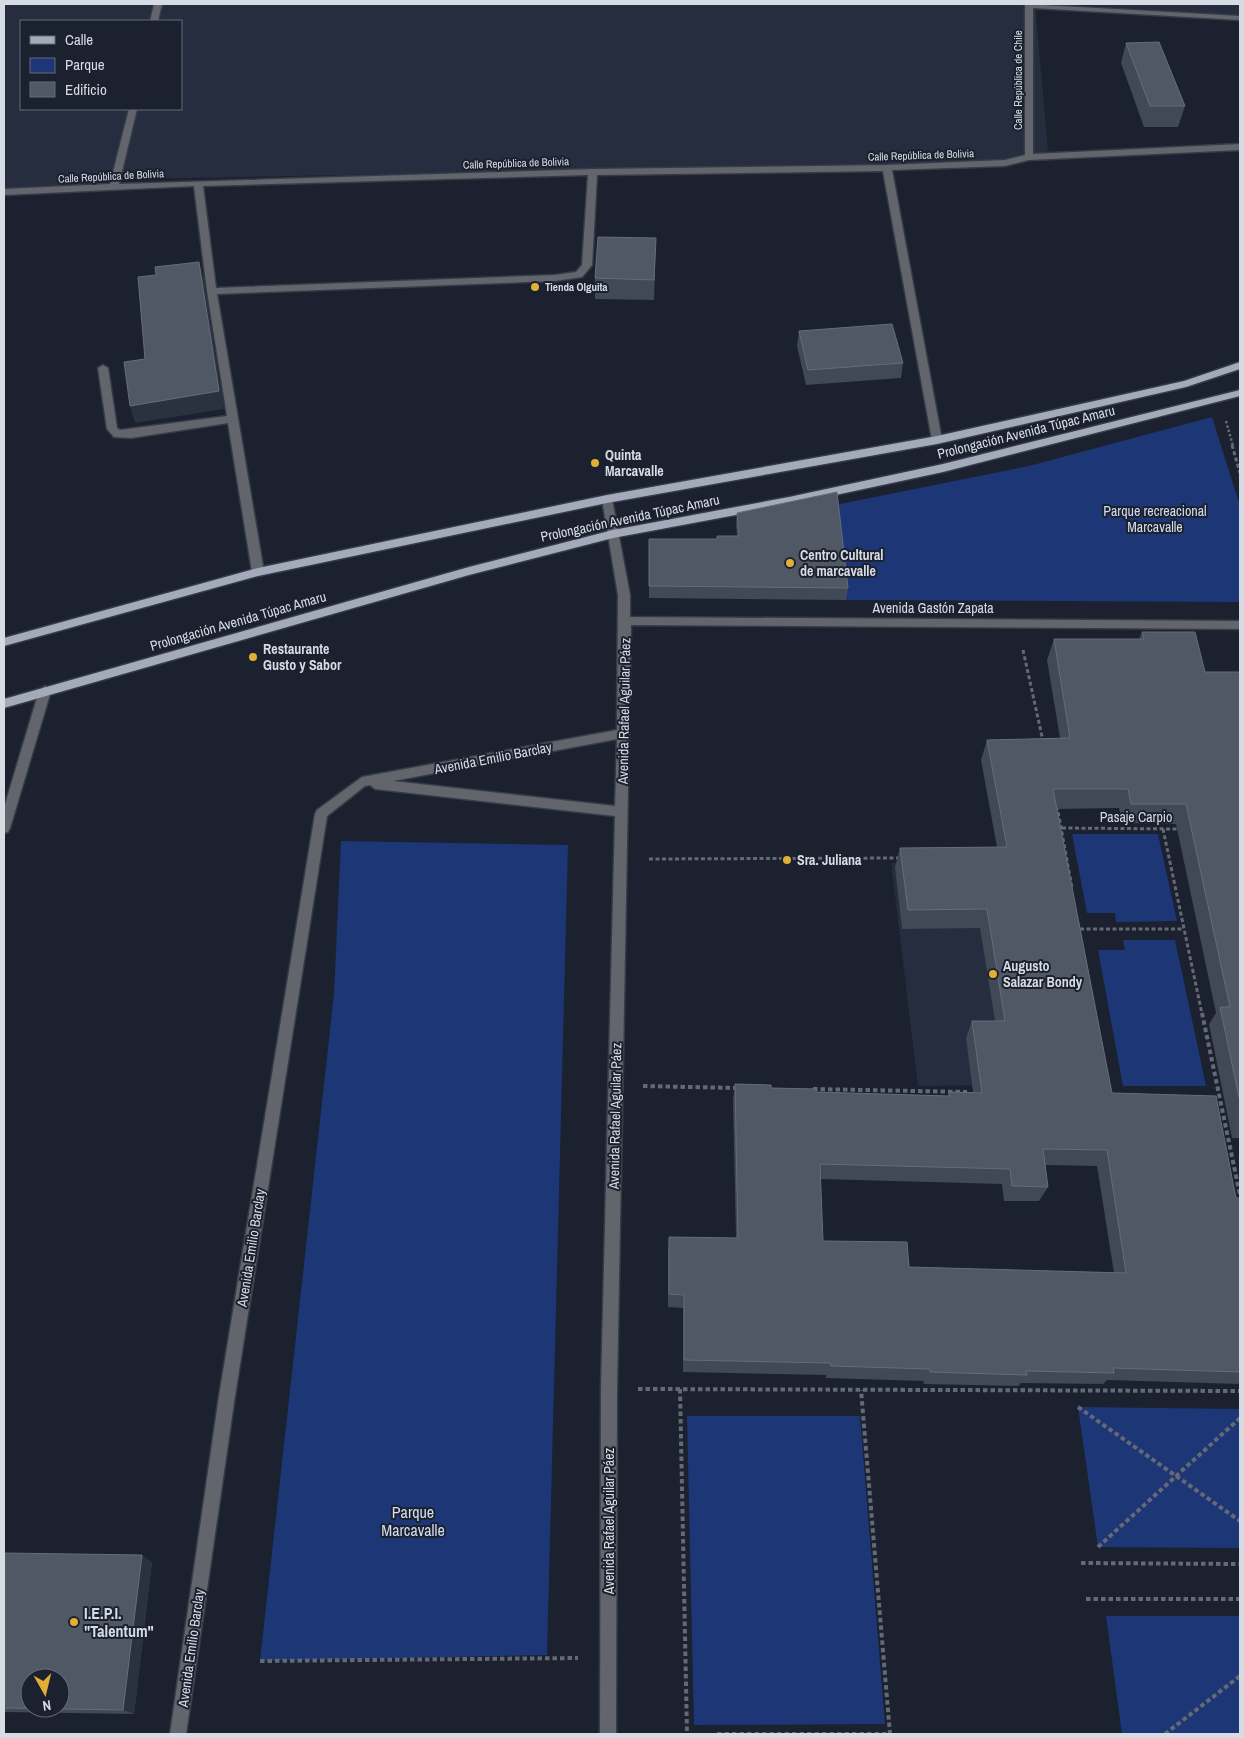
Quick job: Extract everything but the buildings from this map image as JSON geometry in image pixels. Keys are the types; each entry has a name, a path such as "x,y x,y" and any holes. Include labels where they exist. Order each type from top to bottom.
{"main road":[{"name":"Prolongación Avenida Túpac Amaru","path":"4,642 258,572 606,498 937,440 1186,384 1240,365"},
{"name":"Prolongación Avenida Túpac Amaru","path":"4,704 45,690 469,571 613,534 789,501 943,468 1240,393"}],"street":[{"path":"154,20 158,4"},
{"path":"1029,4 1240,18"},
{"name":"Calle República de Chile","path":"1029,4 1029,157"},
{"path":"114,187 133,110"},
{"name":"Calle República de Bolivia","path":"4,192 198,183 593,172 886,168 1005,163 1029,157 1240,147"},
{"path":"886,168 937,440"},
{"path":"212,291 556,278 578,275 587,265 593,172"},
{"path":"198,183 212,291 258,572"},
{"path":"103,368 112,429 118,434 131,434 232,419"},
{"name":"Avenida Rafael Aguilar Páez","path":"606,498 624,595 626,621 609,1389 608,1734"},
{"name":"Avenida Gastón Zapata","path":"626,621 1240,625"},
{"path":"4,828 45,690"},
{"name":"Avenida Emilio Barclay","path":"178,1734 227,1396 321,814 362,782 624,733"},
{"name":"Avenida Emilio Barclay","path":"362,782 622,812"}],"path":[{"path":"1224,418 1240,473"},
{"path":"1017,624 1043,743"},
{"path":"1056,800 1073,893"},
{"name":"Pasaje Carpio","path":"1062,828 1182,829"},
{"path":"1163,829 1240,1195"},
{"path":"1058,857 1067,857"},
{"path":"621,859 903,858"},
{"path":"1078,920 1081,938"},
{"path":"1080,928 1184,929"},
{"path":"1211,1056 1221,1056"},
{"path":"615,1086 743,1088"},
{"path":"802,1089 972,1092"},
{"path":"1210,1097 1219,1097"},
{"path":"609,1389 1240,1391"},
{"path":"680,1389 687,1734"},
{"path":"717,1734 890,1734 861,1390"},
{"path":"1078,1407 1240,1521"},
{"path":"1098,1547 1240,1418"},
{"path":"1081,1563 1240,1564"},
{"path":"1086,1599 1240,1599"},
{"path":"260,1661 608,1658"},
{"path":"1165,1734 1240,1676"}],"shaded area":[{"path":"4,4 1035,4 1049,161 140,179 4,191"},
{"path":"1069,4 1240,4 1240,16"},
{"name":"Augusto Salazar Bondy","path":"1060,861 1102,1084 918,1086 891,863"}],"green space":[{"name":"Parque recreacional Marcavalle","path":"1212,417 1240,506 1240,602 846,600 835,505 1029,466"},
{"path":"1072,834 1158,834 1177,921 1116,922 1115,913 1087,913"},
{"name":"Parque Marcavalle","path":"341,841 568,845 547,1655 260,1661 334,994"},
{"path":"1123,940 1175,940 1206,1086 1123,1086 1098,950 1125,950"},
{"path":"1078,1407 1240,1409 1240,1548 1098,1547"},
{"path":"687,1416 860,1416 885,1724 694,1725"},
{"path":"1106,1616 1240,1616 1240,1734 1122,1734"}],"place":[{"name":"Tienda Olguita","path":"535,287"},
{"name":"Quinta Marcavalle","path":"595,463"},
{"name":"Centro Cultural de marcavalle","path":"790,563"},
{"name":"Restaurante Gusto y Sabor","path":"253,657"},
{"name":"Sra. Juliana","path":"787,860"},
{"name":"Augusto Salazar Bondy","path":"993,974"},
{"name":"I.E.P.I. \"Talentum\"","path":"74,1622"}]}
